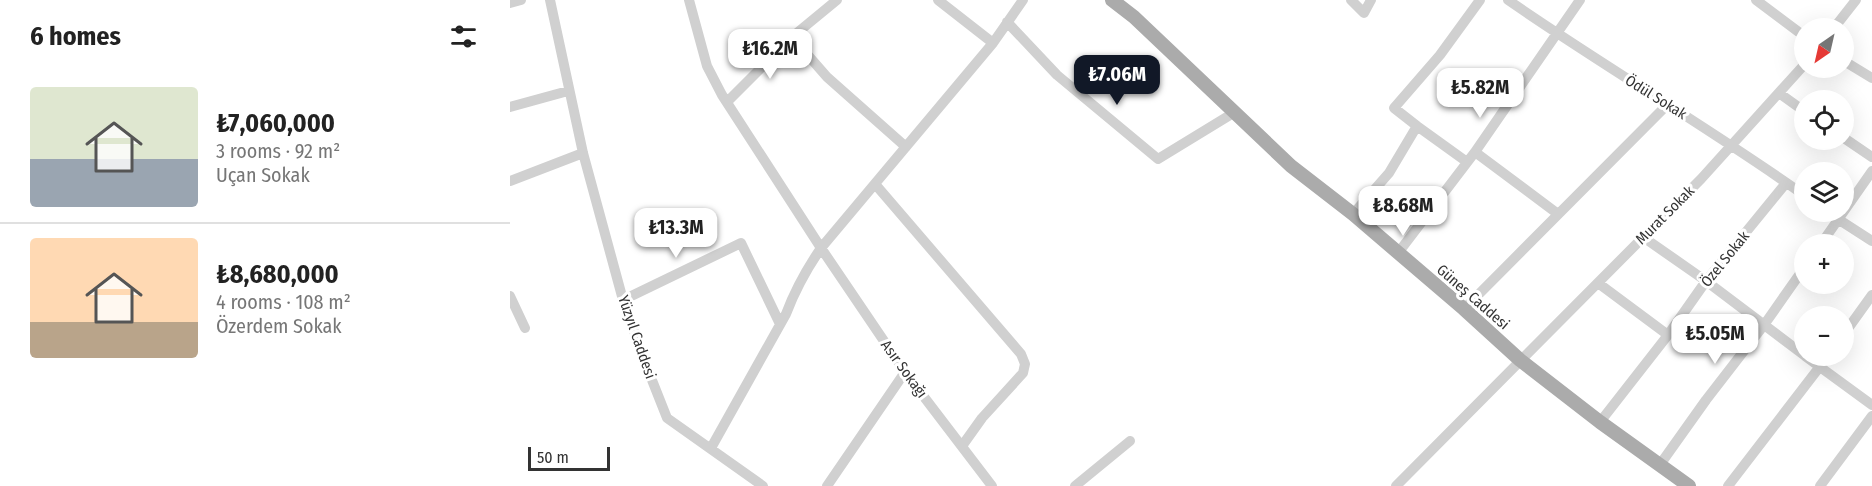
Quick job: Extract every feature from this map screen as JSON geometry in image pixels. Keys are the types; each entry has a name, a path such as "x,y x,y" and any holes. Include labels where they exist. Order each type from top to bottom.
{"main road":[{"name":"Güneş Caddesi","path":"1112,0 1134,17 1291,166 1353,214 1520,360 1659,466 1689,486"}],"street":[{"path":"510,3 521,0"},
{"name":"Yüzyıl Caddesi","path":"550,0 583,153 623,300 667,418 763,486"},
{"name":"Asır Sokağı","path":"689,0 707,66 727,102 821,248 905,372 992,486"},
{"path":"727,102 792,37 837,0"},
{"path":"938,0 993,43"},
{"path":"711,448 780,324 807,269 821,248 993,43 1023,0"},
{"path":"1351,0 1364,13 1371,0"},
{"path":"1467,162 1394,108 1440,55 1480,0"},
{"name":"Ödül Sokak","path":"1508,0 1732,145 1794,188"},
{"path":"1398,253 1475,152 1580,0"},
{"path":"1756,0 1794,28"},
{"path":"1842,18 1856,0"},
{"path":"1008,22 1057,75 1158,159 1235,112"},
{"path":"792,37 827,76 906,147"},
{"path":"1854,67 1872,78"},
{"name":"Murat Sokak","path":"1396,486 1643,237 1732,145 1794,76"},
{"path":"510,107 568,91"},
{"path":"1779,93 1794,104"},
{"path":"1464,309 1667,105"},
{"path":"1353,214 1389,173 1417,126"},
{"path":"1854,145 1872,157"},
{"path":"1475,152 1558,214"},
{"path":"510,181 583,153"},
{"path":"1854,198 1872,171"},
{"name":"Özel Sokak","path":"1600,422 1706,282 1786,183"},
{"path":"875,184 1014,345 1024,360 1025,368 1020,377 982,418 962,446"},
{"path":"1842,222 1872,241"},
{"path":"1643,237 1794,347"},
{"path":"623,300 741,243 780,324"},
{"path":"1659,466 1794,282"},
{"path":"1598,283 1668,335"},
{"path":"1854,320 1872,295"},
{"path":"510,296 525,328"},
{"path":"1728,486 1820,366 1872,405"},
{"path":"827,486 905,372"},
{"path":"1820,486 1872,416"},
{"path":"1075,486 1130,441"}]}
